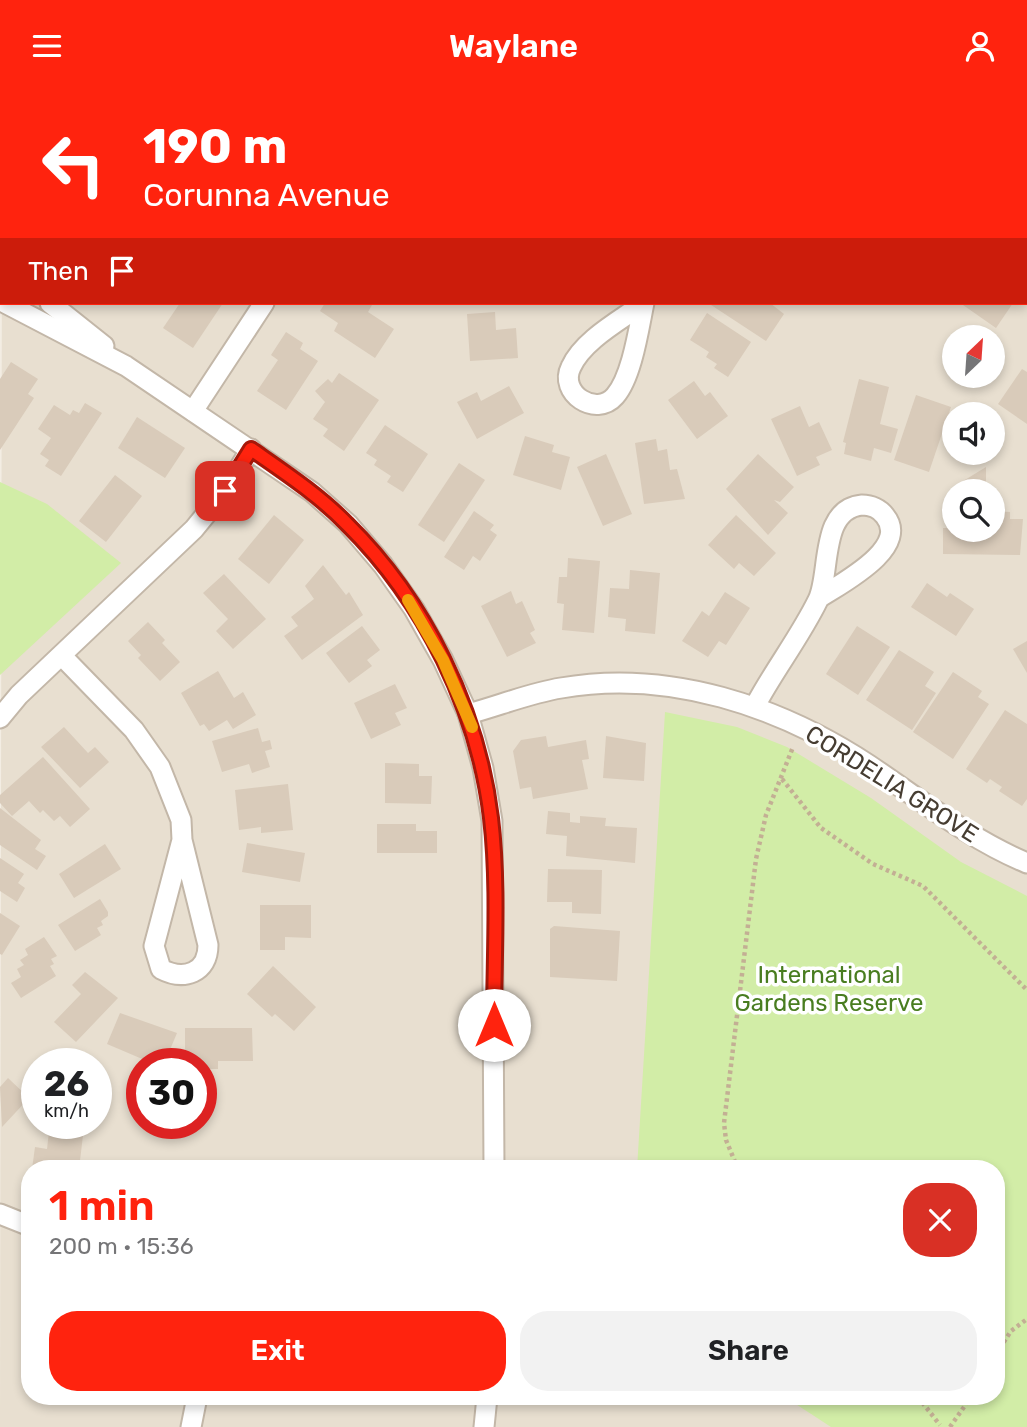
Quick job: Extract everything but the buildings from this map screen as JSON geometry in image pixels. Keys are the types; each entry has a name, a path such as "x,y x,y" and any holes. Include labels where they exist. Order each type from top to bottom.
{"street":[{"path":"10,305 126,366"},
{"path":"53,305 126,366 312,492 348,524 383,565 426,629 468,714 483,768 492,821 494,1160"},
{"path":"193,411 263,305"},
{"path":"642,305 577,357 569,369 569,383 576,396 588,404 603,405 614,397 633,351 644,305"},
{"path":"0,718 19,695 194,529 225,491 251,449"},
{"path":"755,706 819,598 827,551 838,520 846,510 854,507 865,505 881,512 890,528 890,537 883,551 873,562 819,598"},
{"path":"62,656 134,730 160,767 174,798 208,945 208,957 204,963 186,975 173,975 161,969 154,946 182,840"},
{"name":"CORDELIA GROVE","path":"468,714 560,688 615,684 673,688 755,706 801,726 849,753 973,836 1027,863"},
{"path":"0,1215 21,1223"},
{"path":"191,1427 195,1405"},
{"path":"484,1427 486,1405"}],"path":[{"path":"734,1160 726,1140 724,1123 755,859 763,825 793,747"},
{"path":"781,779 821,828 873,864 923,887 1027,990"},
{"path":"1005,1340 1011,1331 1027,1319"},
{"path":"924,1405 939,1426 950,1427 965,1405"}],"shaded area":[{"path":"2,305 1027,305 1027,1427 0,1427"}],"green space":[{"path":"0,482 47,504 121,563 0,675"},
{"name":"International Gardens Reserve","path":"665,712 737,727 787,747 871,798 961,862 1027,896 1027,1427 831,1427 797,1405 1005,1405 1005,1160 638,1160"}],"slow traffic":[{"path":"408,600 443,660 472,727"}],"route":[{"path":"225,491 251,449 312,492 348,524 383,565 414,608 443,660 468,714 483,768 492,821 494,1025"}]}
